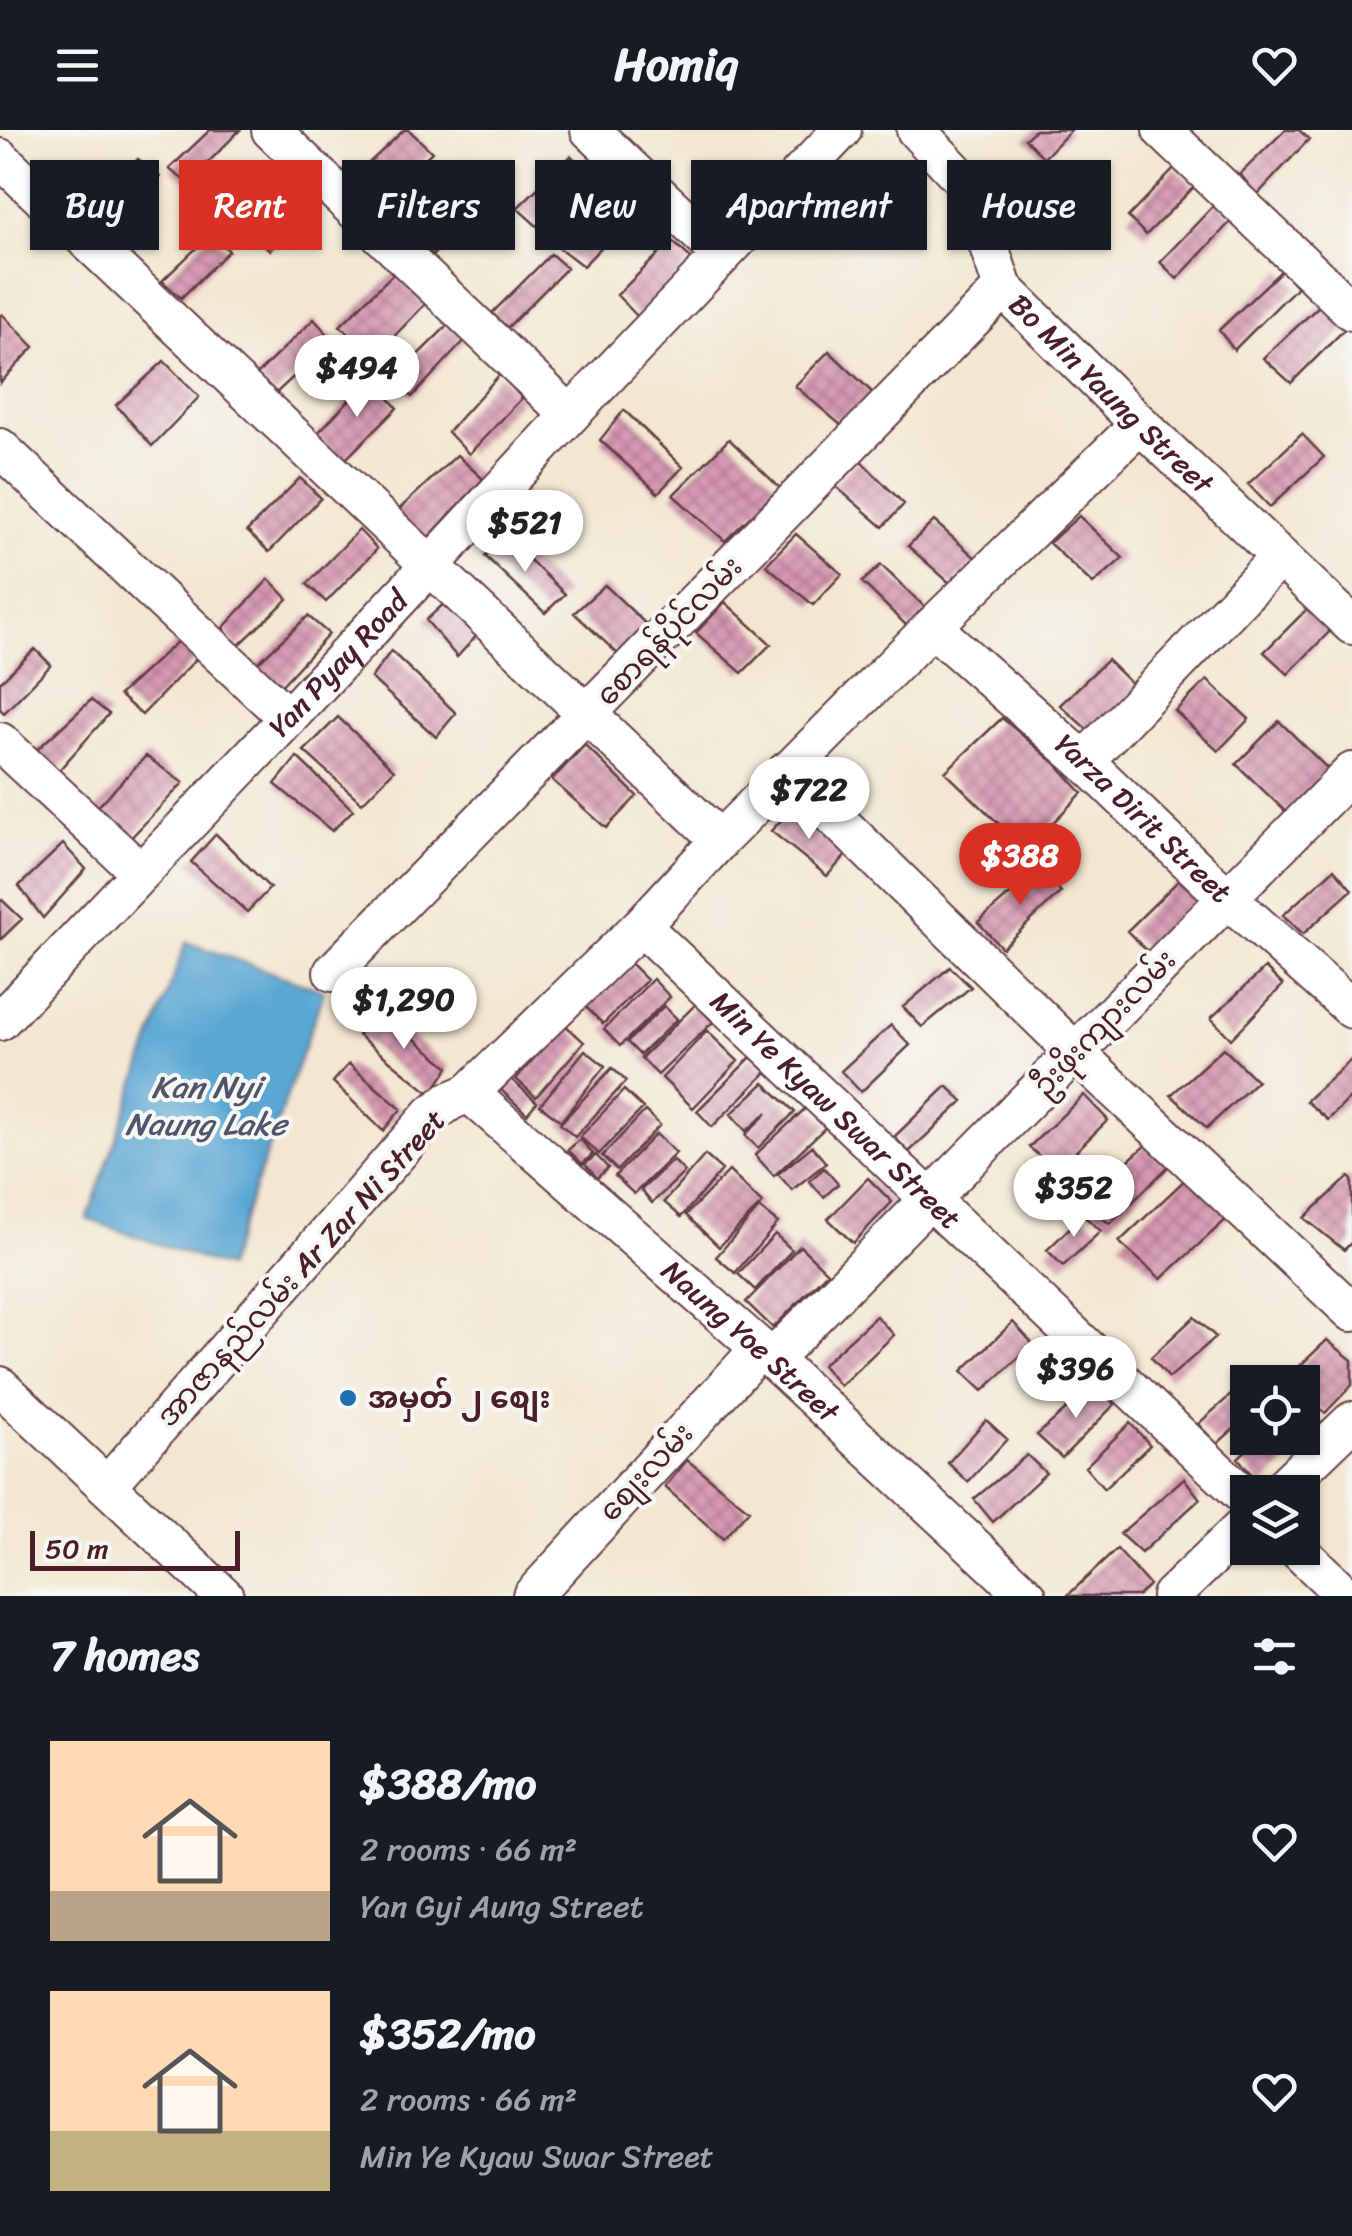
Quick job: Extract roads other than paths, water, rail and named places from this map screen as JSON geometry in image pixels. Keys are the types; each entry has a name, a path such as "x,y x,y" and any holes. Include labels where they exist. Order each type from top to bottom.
{"street":[{"path":"271,130 570,415"},
{"path":"590,130 722,256"},
{"name":"Yan Pyay Road","path":"0,1021 842,130"},
{"name":"Bo Min Yaung Street","path":"916,130 962,179 1004,288 1140,424 1352,625"},
{"path":"1162,130 1352,311"},
{"path":"0,158 720,840"},
{"name":"စောရန်ပိုင်လမ်း","path":"333,972 1004,288"},
{"name":"အာဇာနည်လမ်း Ar Zar Ni Street","path":"107,1486 432,1114 469,1093 642,926 787,771 1140,424"},
{"path":"0,448 288,718"},
{"path":"1084,761 1280,556"},
{"name":"Yarza Dirit Street","path":"932,627 1084,761 1226,897 1352,1009"},
{"path":"0,742 140,872"},
{"path":"787,771 1076,1052 1352,1312"},
{"name":"ဦးဖိုးကျားလမ်း","path":"766,1354 930,1200 1352,772"},
{"name":"Min Ye Kyaw Swar Street","path":"642,926 1230,1483"},
{"name":"Naung Yoe Street","path":"469,1093 766,1354 1027,1596"},
{"name":"စျေးလမ်း","path":"532,1596 766,1354"},
{"path":"0,1386 224,1596"},
{"path":"1296,1475 1352,1421"},
{"path":"1170,1596 1230,1539"},
{"path":"1314,1565 1346,1596"}],"water":[{"name":"Kan Nyi Naung Lake","path":"186,942 324,991 226,1268 87,1219"}],"place":[{"name":"အမှတ် ၂ စျေး","path":"348,1398"}]}
